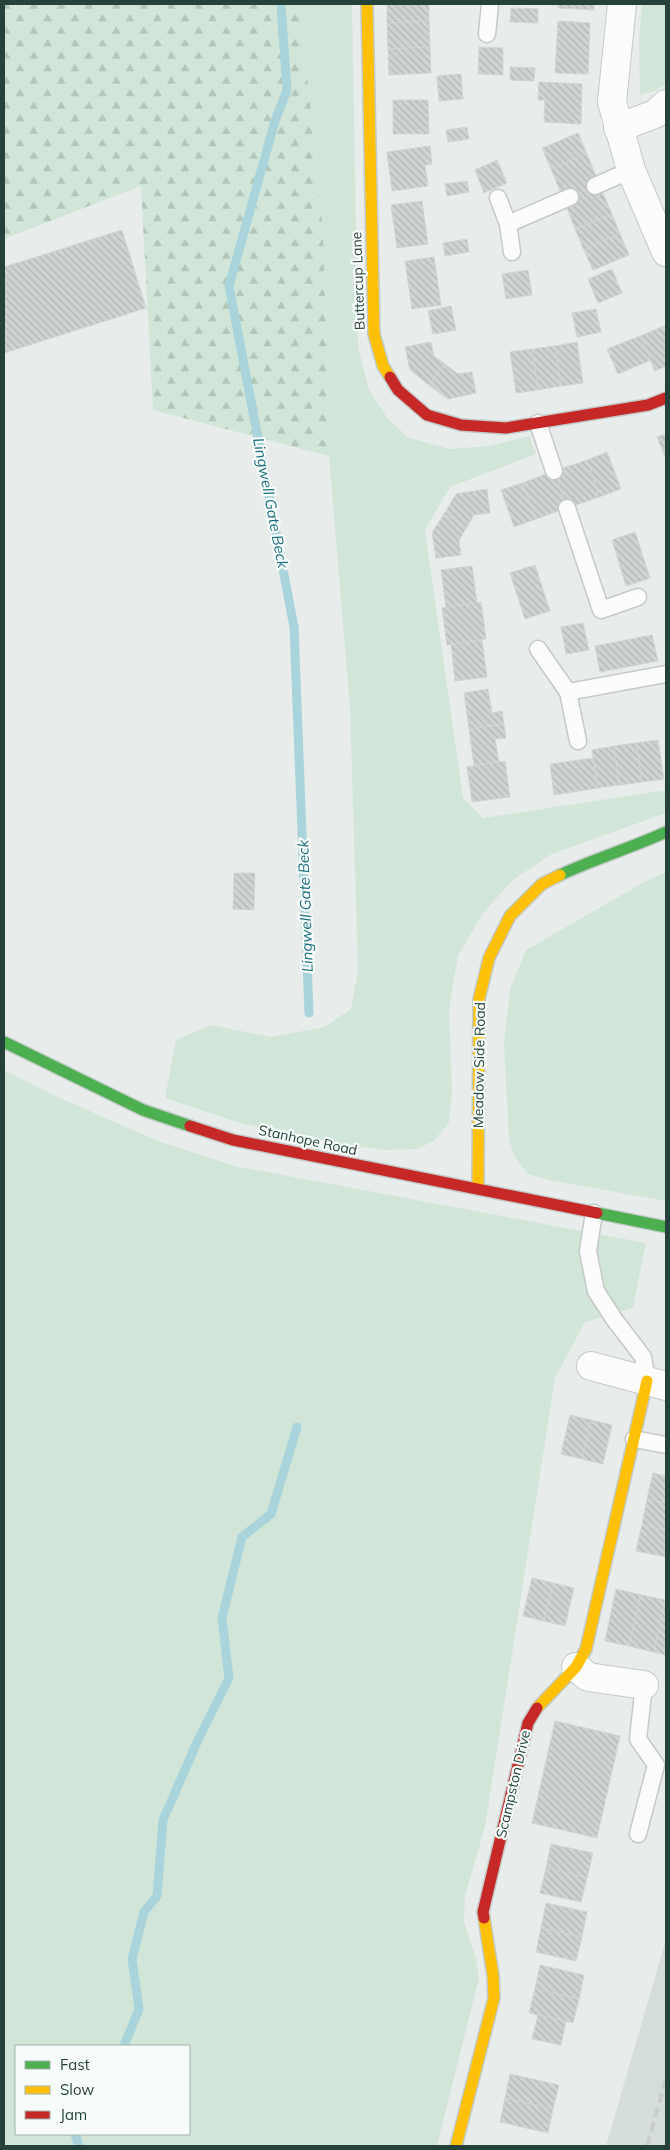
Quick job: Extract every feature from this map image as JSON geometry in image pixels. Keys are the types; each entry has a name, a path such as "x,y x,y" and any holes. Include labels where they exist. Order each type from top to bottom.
{"street":[{"name":"Buttercup Lane","path":"367,4 374,334 383,366 398,390 427,415 461,425 506,428 648,404 666,398"},
{"path":"622,4 612,102 631,170 666,252"},
{"path":"618,128 654,114 666,104"},
{"name":"Meadow Side Road","path":"478,1189 479,999 489,958 510,916 542,884 581,865 631,848 666,832"},
{"name":"Stanhope Road","path":"4,1042 143,1110 233,1140 621,1219 666,1226"},
{"path":"591,1366 657,1384"},
{"name":"Scampston Drive","path":"456,2146 494,1998 495,1977 492,1955 485,1932 483,1912 528,1723 538,1708 576,1667 586,1649 634,1439 657,1384"},
{"path":"576,1667 588,1677 644,1685"}],"lane":[{"path":"487,34 490,4"},
{"path":"595,186 631,170"},
{"path":"508,224 570,197"},
{"path":"498,198 508,224 512,252"},
{"path":"538,423 554,471"},
{"path":"567,508 601,610 638,597"},
{"path":"538,649 568,692 578,741"},
{"path":"568,692 666,674"},
{"path":"594,1213 588,1251 596,1291 614,1319 643,1357 657,1384"},
{"path":"634,1439 666,1445"},
{"path":"638,1834 656,1765 638,1739 644,1685"}],"shaded area":[{"path":"666,1939 666,2146 606,2146"}],"green space":[{"path":"4,4 300,4 323,230 329,456 153,410 141,186 4,239"},
{"path":"300,4 352,4 358,347 369,390 388,419 409,438 449,449 489,446 529,436 536,454 450,487 425,530 463,798 483,818 666,790 666,813 552,854 513,880 483,913 458,956 449,1009 452,1091 449,1122 434,1141 417,1149 383,1150 341,1144 243,1124 165,1098 176,1040 211,1025 271,1037 325,1027 351,1009 358,971 350,707 329,456 323,230"},
{"path":"642,4 666,4 666,84 655,91 640,95 639,39"},
{"path":"666,872 666,1201 549,1180 528,1174 515,1157 509,1140 504,1043 510,989 526,950 646,881"},
{"path":"4,1070 62,1099 161,1142 235,1166 646,1243 633,1308 585,1322 555,1378 485,1827 465,1896 464,1921 476,1959 479,1978 437,2146 4,2146"}],"building":[{"path":"387,4 429,4 429,21 387,23"},
{"path":"558,4 594,4 594,10 558,8"},
{"path":"511,8 538,9 538,23 510,22"},
{"path":"429,21 430,47 388,49 387,23"},
{"path":"558,21 590,23 588,74 555,73"},
{"path":"430,47 431,73 389,75 388,49"},
{"path":"479,47 503,48 503,75 478,74"},
{"path":"510,67 535,68 534,81 510,80"},
{"path":"461,74 463,99 439,101 437,76"},
{"path":"539,82 582,84 581,124 544,122 545,100 538,100"},
{"path":"393,100 428,100 429,134 393,134"},
{"path":"467,127 469,139 448,142 446,130"},
{"path":"578,133 587,154 551,169 542,148"},
{"path":"430,146 432,164 425,165 428,186 392,191 387,152"},
{"path":"587,154 596,176 591,178 595,186 570,197 566,188 560,191 551,169"},
{"path":"497,160 507,183 484,193 475,170"},
{"path":"467,181 469,192 447,196 445,184"},
{"path":"595,186 598,195 603,193 612,214 575,229 567,208 574,205 570,197"},
{"path":"422,201 428,244 397,248 391,205"},
{"path":"612,214 620,234 584,250 575,229"},
{"path":"122,230 146,308 4,353 4,267"},
{"path":"620,234 629,255 593,270 584,250"},
{"path":"467,239 469,252 445,256 443,243"},
{"path":"434,257 441,305 412,309 405,261"},
{"path":"612,269 622,293 598,303 588,279"},
{"path":"528,270 532,295 506,299 502,274"},
{"path":"451,306 456,330 433,334 428,311"},
{"path":"596,309 601,332 577,337 572,313"},
{"path":"664,326 666,331 666,366 655,371 640,336"},
{"path":"640,336 651,360 618,374 607,349"},
{"path":"431,342 434,356 445,364 429,385 410,370 405,347"},
{"path":"577,342 583,383 561,386 555,346"},
{"path":"555,346 561,386 538,390 532,349"},
{"path":"532,349 538,390 516,393 510,352"},
{"path":"445,364 458,374 472,372 476,393 448,399 429,385"},
{"path":"666,434 666,459 657,437"},
{"path":"607,452 621,489 599,497 587,460"},
{"path":"587,460 599,497 567,508 554,471"},
{"path":"554,471 567,508 536,519 522,483"},
{"path":"522,483 536,519 514,527 501,490"},
{"path":"487,489 490,513 474,515 467,527 444,514 456,494"},
{"path":"444,514 467,527 459,540 461,555 436,558 432,533"},
{"path":"635,532 650,578 626,586 612,540"},
{"path":"535,565 550,611 525,619 510,573"},
{"path":"472,566 477,603 446,607 441,570"},
{"path":"481,602 486,639 447,645 442,608"},
{"path":"583,623 589,650 566,654 561,627"},
{"path":"652,635 658,661 600,672 595,646"},
{"path":"482,640 487,677 455,681 451,644"},
{"path":"488,689 492,713 502,711 504,724 469,729 464,693"},
{"path":"504,724 506,738 495,739 499,762 474,766 469,729"},
{"path":"658,740 664,779 642,782 636,743"},
{"path":"636,743 642,782 619,785 614,746"},
{"path":"614,746 619,785 598,788 592,750"},
{"path":"593,758 598,788 554,795 550,764"},
{"path":"505,761 510,797 472,802 467,767"},
{"path":"234,873 255,873 254,910 233,909"},
{"path":"570,1415 591,1420 582,1459 561,1454"},
{"path":"591,1420 612,1425 603,1464 582,1459"},
{"path":"653,1473 666,1476 666,1503 647,1499"},
{"path":"647,1499 666,1503 666,1530 642,1525"},
{"path":"642,1525 666,1530 666,1557 636,1551"},
{"path":"532,1578 553,1583 544,1621 523,1616"},
{"path":"553,1583 574,1588 565,1626 544,1621"},
{"path":"616,1589 641,1595 629,1646 605,1641"},
{"path":"641,1595 665,1600 654,1652 629,1646"},
{"path":"666,1601 666,1655 654,1652"},
{"path":"555,1721 620,1736 597,1838 532,1823"},
{"path":"551,1844 593,1853 587,1878 546,1868"},
{"path":"546,1868 587,1878 581,1902 540,1893"},
{"path":"546,1903 587,1912 582,1937 541,1928"},
{"path":"541,1928 582,1937 576,1961 536,1952"},
{"path":"540,1965 584,1975 579,1999 535,1989"},
{"path":"535,1989 579,1999 573,2023 529,2013"},
{"path":"538,2015 566,2021 561,2045 532,2039"},
{"path":"510,2074 559,2085 553,2109 505,2098"},
{"path":"505,2098 553,2109 548,2133 500,2122"}],"waterway":[{"name":"Lingwell Gate Beck","path":"281,4 287,90 275,121 229,286 294,627 309,1013"},
{"path":"124,2045 139,2009 132,1959 144,1912 157,1896 163,1820 198,1740 229,1678 222,1618 242,1537 271,1514 297,1427"},
{"path":"75,2135 79,2146"}],"railway":[{"path":"647,2146 666,2079"}],"traffic: fast":[{"path":"560,875 666,832"},
{"path":"4,1042 143,1110 190,1126"},
{"path":"597,1213 666,1227"}],"traffic: slow":[{"path":"367,4 374,334 383,366 390,377"},
{"path":"478,1189 479,999 489,958 510,916 542,884 560,875"},
{"path":"537,1708 576,1667 586,1649 647,1381"},
{"path":"456,2146 494,1998 493,1975 484,1918"}],"traffic: jam":[{"path":"390,377 398,390 427,415 461,425 506,428 648,405 666,398"},
{"path":"190,1126 233,1140 597,1213"},
{"path":"484,1918 483,1912 528,1723 537,1708"}]}
